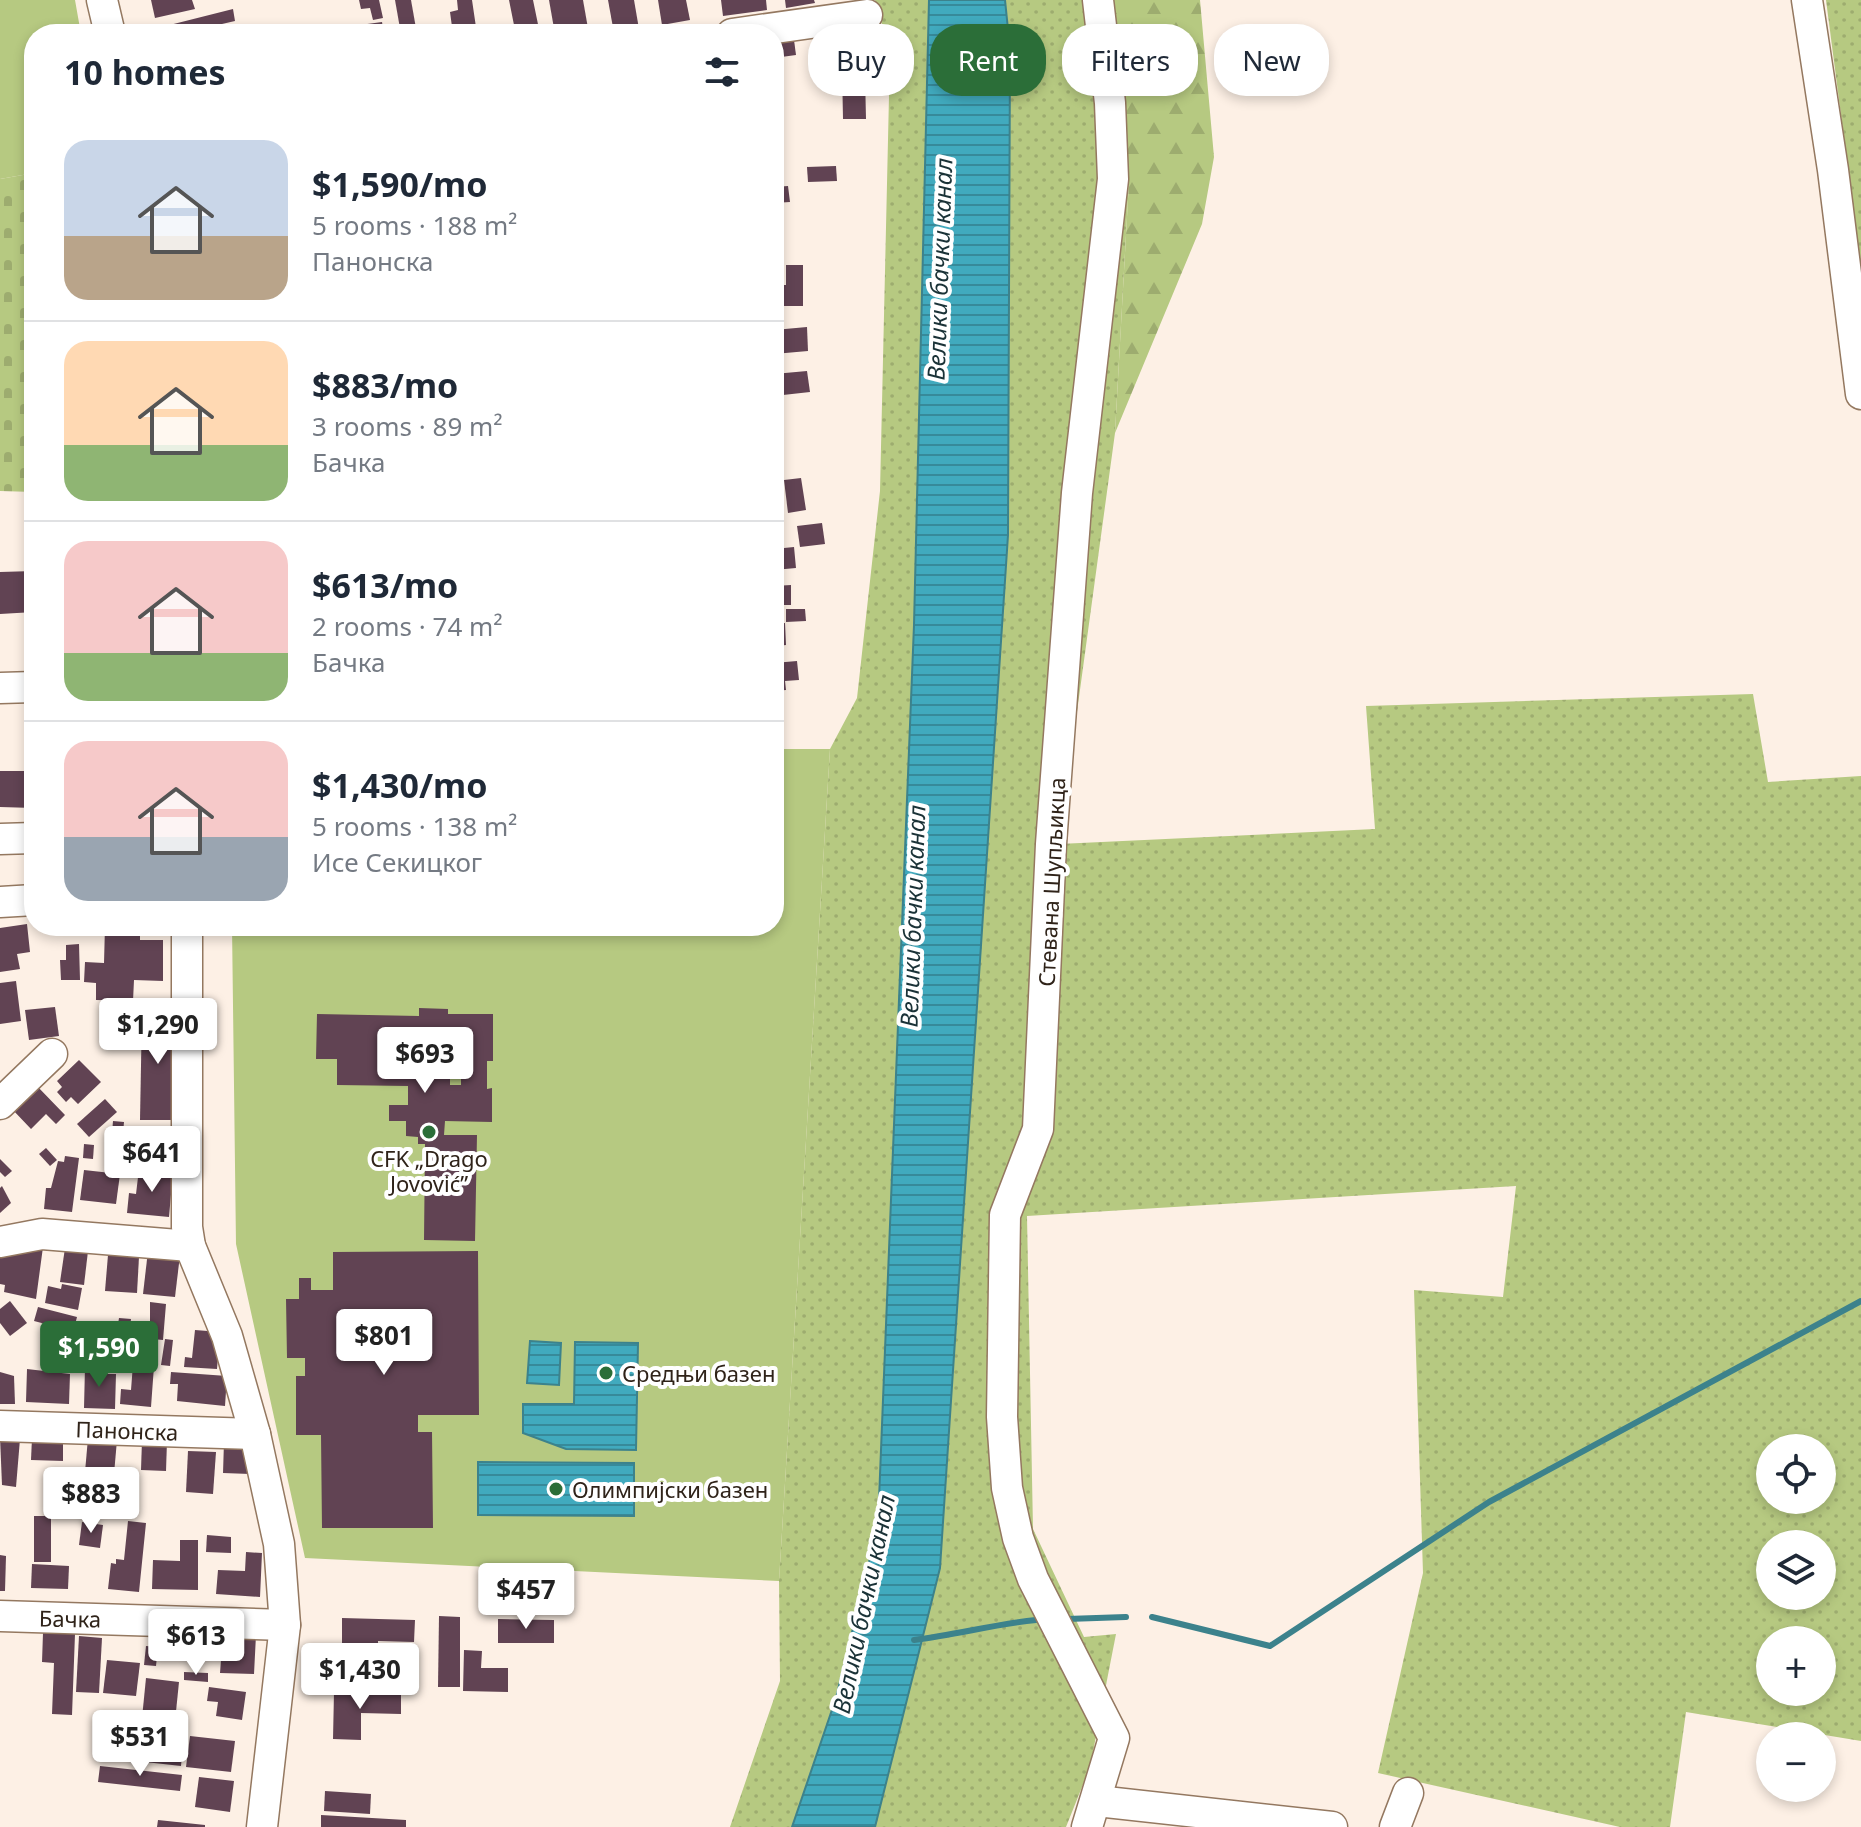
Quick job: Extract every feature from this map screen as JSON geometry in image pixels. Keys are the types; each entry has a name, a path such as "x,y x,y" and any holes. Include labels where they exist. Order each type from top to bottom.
{"street":[{"path":"102,0 108,24"},
{"name":"Стевана Шупљикца","path":"1092,1814 1114,1738 1033,1579 1018,1538 1007,1488 1002,1417 1005,1215 1038,1129 1051,844 1077,493 1113,179 1110,103 1098,0"},
{"path":"1807,0 1833,170 1861,394"},
{"path":"784,27 867,15"},
{"path":"0,688 24,687"},
{"path":"0,839 24,838"},
{"path":"0,902 24,901"},
{"path":"187,936 187,1227 190,1246 227,1336 255,1434 279,1544 284,1611 262,1827"},
{"path":"0,1104 52,1054"},
{"path":"0,1242 42,1234 190,1246"},
{"name":"Панонска","path":"0,1426 255,1434"},
{"name":"Бачка","path":"0,1616 284,1611"},
{"path":"1395,1827 1408,1793"},
{"path":"1092,1814 1332,1827"}],"green space":[{"path":"0,0 75,0 79,24 24,24 24,175 0,179"},
{"path":"875,0 929,0 914,625 878,1526 836,1698 792,1827 730,1827 780,1681 779,1581 830,749 857,698 880,491 889,96 914,96 914,24 882,24"},
{"path":"1005,0 1111,0 1113,24 1062,24 1062,96 1121,96 1129,181 1115,433 1059,844 1375,829 1366,706 1753,694 1768,782 1861,776 1861,1741 1836,1737 1836,1722 1756,1724 1686,1712 1670,1827 1620,1827 1378,1773 1423,1573 1414,1290 1503,1297 1516,1186 1027,1216 1033,1529 1084,1637 1116,1634 1090,1767 1066,1827 875,1827 940,1568 1008,535 1010,96 1046,96 1046,24 1007,24"},
{"path":"1111,0 1200,0 1214,157 1202,224 1115,433 1129,181 1121,96 1198,96 1198,24 1113,24"},
{"path":"1826,0 1861,0 1861,269"},
{"path":"24,175 24,492 0,491 0,179"},
{"path":"784,749 830,749 779,1581 305,1558 236,1244 232,936 784,936"}],"water":[{"name":"Велики бачки канал","path":"929,0 1005,0 1007,24 930,24 930,96 1010,96 1008,535 940,1568 875,1827 792,1827 836,1698 878,1525 914,625"},
{"path":"530,1341 561,1343 559,1385 527,1383"},
{"name":"Средњи базен","path":"575,1342 638,1343 636,1450 566,1449 523,1433 523,1404 574,1404"},
{"name":"Олимпијски базен","path":"478,1462 634,1463 634,1516 478,1515"}],"building":[{"path":"151,0 192,0 195,9 155,18"},
{"path":"359,0 379,0 383,18 373,20 370,8 361,9"},
{"path":"395,0 411,0 415,24 399,24"},
{"path":"457,0 472,0 476,24 452,24 450,12 458,10"},
{"path":"509,0 533,0 538,24 514,24"},
{"path":"549,0 583,0 587,24 553,24"},
{"path":"608,0 634,0 638,24 612,24"},
{"path":"658,0 686,0 690,20 662,24"},
{"path":"721,0 766,0 767,10 723,16"},
{"path":"785,0 814,0 815,3 786,8"},
{"path":"233,9 235,21 222,24 174,24"},
{"path":"794,40 796,55 784,57 784,41"},
{"path":"843,96 865,96 866,119 843,119"},
{"path":"836,166 837,181 808,182 807,167"},
{"path":"784,186 788,186 790,202 784,202"},
{"path":"786,265 803,265 803,306 784,306"},
{"path":"807,327 808,351 784,353 784,329"},
{"path":"807,371 810,392 784,395 784,373"},
{"path":"801,478 806,510 788,513 784,480"},
{"path":"822,523 825,544 800,547 797,526"},
{"path":"794,547 796,568 784,569 784,548"},
{"path":"24,571 24,613 0,614 0,572"},
{"path":"784,585 791,585 791,605 784,605"},
{"path":"786,609 805,609 806,621 786,622"},
{"path":"797,661 799,680 785,681 784,690 784,662"},
{"path":"0,771 24,771 24,808 0,807"},
{"path":"24,924 24,936 28,936 30,952 17,954 20,969 0,972 0,928"},
{"path":"105,936 140,936 140,940 163,940 163,981 134,980 133,1001 96,1000 96,983 84,982 85,962 104,963"},
{"path":"79,944 80,980 61,980 60,960 66,960 66,945"},
{"path":"16,981 21,1021 0,1024 0,983"},
{"path":"55,1007 59,1036 29,1040 25,1010"},
{"path":"419,1008 448,1009 448,1014 493,1014 493,1061 487,1061 487,1089 492,1088 492,1122 445,1121 444,1135 477,1135 475,1241 424,1240 425,1144 418,1144 418,1137 406,1136 406,1121 389,1121 389,1105 408,1105 408,1086 337,1085 337,1059 316,1059 317,1014 419,1016","holes":["450,1063 461,1063 461,1085 450,1085"]},
{"path":"142,1011 176,1011 175,1120 140,1120"},
{"path":"79,1060 101,1082 78,1104 71,1097 66,1102 57,1092 62,1087 57,1081"},
{"path":"36,1085 65,1115 56,1124 46,1114 31,1129 12,1109"},
{"path":"105,1099 117,1112 89,1137 77,1124"},
{"path":"113,1121 124,1122 121,1160 110,1158"},
{"path":"152,1127 179,1128 177,1166 162,1166 162,1146 151,1146"},
{"path":"84,1144 94,1145 93,1159 83,1158"},
{"path":"46,1148 57,1160 50,1166 39,1154"},
{"path":"65,1156 79,1158 72,1212 44,1209 46,1188 51,1188 58,1161 64,1162"},
{"path":"0,1159 12,1171 5,1177 0,1172"},
{"path":"139,1169 173,1172 169,1217 127,1213 129,1193 136,1194"},
{"path":"84,1170 120,1174 116,1204 80,1200"},
{"path":"2,1186 11,1203 0,1213 0,1188"},
{"path":"43,1247 36,1299 4,1292 5,1285 0,1284 0,1248"},
{"path":"65,1248 88,1251 84,1285 60,1282"},
{"path":"148,1251 180,1255 175,1297 143,1294"},
{"path":"478,1251 479,1415 418,1415 418,1432 432,1432 433,1528 322,1528 321,1435 296,1435 296,1376 305,1376 305,1358 287,1358 286,1299 299,1299 299,1278 311,1278 311,1290 333,1290 333,1252"},
{"path":"108,1255 139,1257 137,1293 105,1291"},
{"path":"62,1284 82,1288 78,1310 45,1303 48,1286 61,1289"},
{"path":"10,1301 27,1323 10,1336 0,1323 0,1309"},
{"path":"150,1302 166,1304 163,1340 131,1337 132,1322 150,1324"},
{"path":"38,1307 77,1317 70,1344 54,1340 57,1327 34,1321"},
{"path":"119,1318 131,1319 129,1337 100,1334 102,1322 118,1324"},
{"path":"195,1330 220,1332 217,1369 184,1367 185,1357 192,1358"},
{"path":"165,1339 173,1340 170,1366 161,1365"},
{"path":"133,1364 154,1366 151,1407 120,1404 121,1389 131,1390"},
{"path":"85,1367 102,1367 102,1374 116,1374 115,1409 84,1408"},
{"path":"27,1369 70,1374 69,1404 26,1402"},
{"path":"0,1372 14,1376 15,1404 0,1404"},
{"path":"171,1372 227,1376 225,1406 177,1401 178,1384 170,1384"},
{"path":"0,1437 20,1439 16,1487 2,1485"},
{"path":"32,1438 63,1440 63,1461 31,1460"},
{"path":"88,1438 117,1440 114,1474 85,1472"},
{"path":"142,1440 167,1441 166,1471 141,1470"},
{"path":"224,1441 252,1442 250,1474 223,1473"},
{"path":"188,1451 216,1452 213,1494 186,1492"},
{"path":"34,1516 51,1516 51,1562 34,1562"},
{"path":"128,1521 146,1523 139,1592 108,1589 111,1563 116,1564 116,1559 124,1560"},
{"path":"82,1522 103,1525 100,1548 79,1545"},
{"path":"207,1535 231,1537 231,1553 206,1552"},
{"path":"180,1540 198,1540 198,1590 152,1589 153,1560 180,1561"},
{"path":"246,1552 262,1553 260,1597 216,1594 218,1570 245,1571"},
{"path":"0,1555 6,1556 5,1591 0,1591"},
{"path":"32,1564 69,1566 68,1589 31,1588"},
{"path":"439,1616 460,1617 460,1687 438,1687"},
{"path":"342,1618 415,1620 414,1642 378,1641 378,1651 342,1650"},
{"path":"498,1619 554,1620 554,1643 498,1643"},
{"path":"186,1632 256,1635 254,1674 220,1673 221,1660 185,1658"},
{"path":"43,1633 75,1634 72,1715 52,1714 54,1663 42,1662"},
{"path":"79,1636 102,1638 99,1693 76,1692"},
{"path":"146,1646 158,1647 156,1666 144,1665"},
{"path":"464,1650 482,1651 481,1668 508,1668 508,1692 463,1691"},
{"path":"107,1660 140,1663 136,1696 103,1693"},
{"path":"184,1672 208,1673 208,1682 184,1680"},
{"path":"146,1678 179,1682 174,1731 141,1728"},
{"path":"209,1687 246,1692 242,1720 216,1716 218,1702 207,1701"},
{"path":"334,1692 401,1694 401,1714 361,1713 361,1740 333,1739"},
{"path":"190,1736 235,1741 231,1772 186,1767"},
{"path":"137,1749 182,1755 181,1766 136,1761"},
{"path":"100,1766 182,1775 180,1791 98,1782"},
{"path":"199,1777 234,1781 230,1812 195,1807"},
{"path":"325,1791 371,1794 370,1814 324,1811"},
{"path":"321,1815 406,1820 406,1827 321,1827"},
{"path":"158,1820 205,1825 205,1827 157,1827"}],"waterway":[{"path":"1152,1617 1270,1646 1489,1502 1861,1301"},
{"path":"1067,1619 1126,1617"},
{"path":"914,1640 1036,1620"}],"place":[{"name":"CFK „Drago Jovović”","path":"429,1132"},
{"name":"Средњи базен","path":"606,1373"},
{"name":"Олимпијски базен","path":"556,1489"}]}
